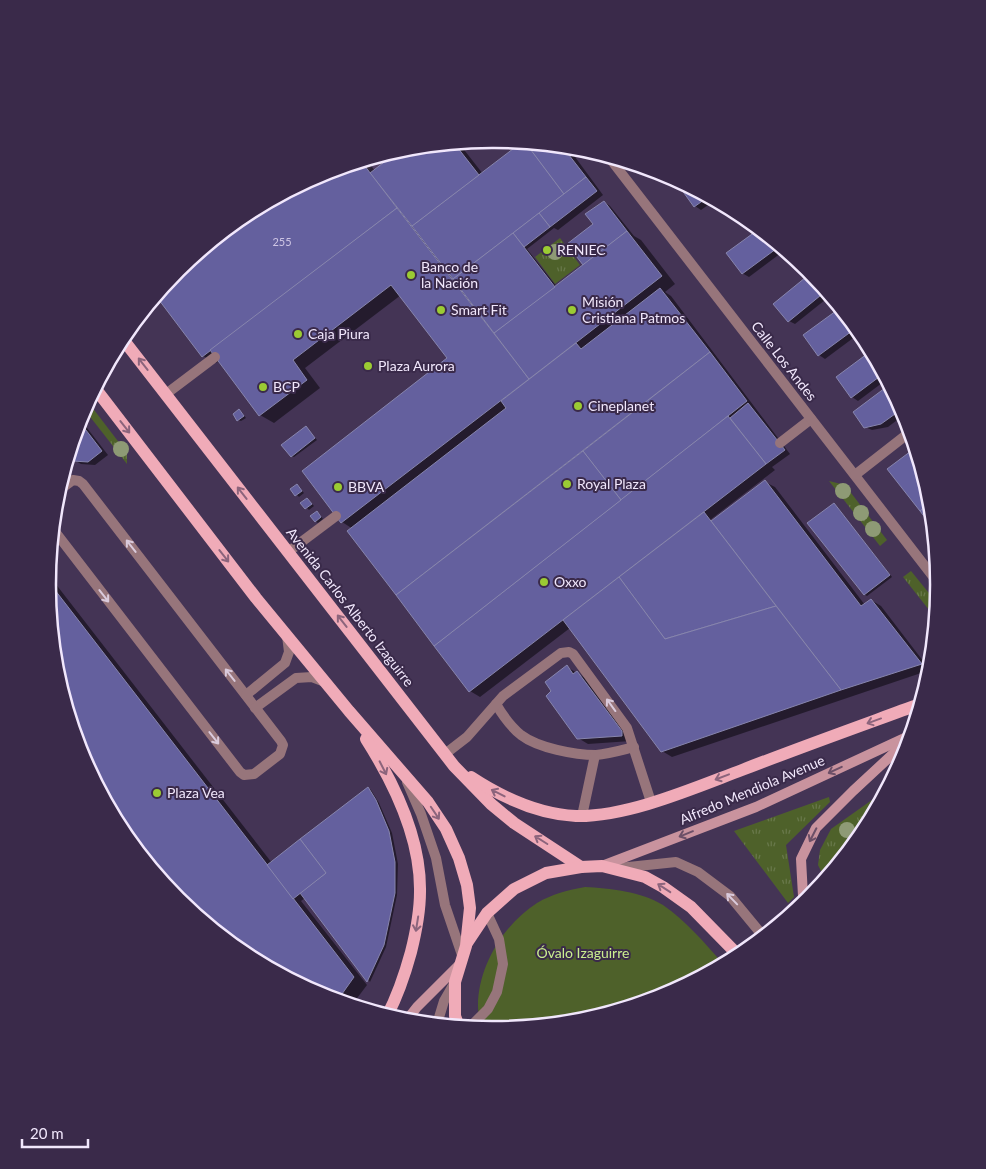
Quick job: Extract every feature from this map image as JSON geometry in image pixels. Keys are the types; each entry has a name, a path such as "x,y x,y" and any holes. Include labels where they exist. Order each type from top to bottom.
{"main road":[{"name":"Avenida Carlos Alberto Izaguirre","path":"128,345 454,766 491,804 514,822 581,867"},
{"path":"100,394 286,635 428,802 446,829 459,858 467,885 470,908 463,955 454,982 456,1019"},
{"path":"454,766 490,789 519,804 546,812 582,816 609,813 651,802 702,785 912,707"},
{"path":"349,711 383,768 404,814 419,872 420,891 416,930 402,982 390,1009"},
{"name":"Alfredo Mendiola Avenue","path":"608,867 756,807 902,739"},
{"path":"804,891 801,859 816,828 898,749"},
{"path":"412,1014 463,955 487,913 514,889 546,873 581,867 608,867 645,877 691,907 733,950"}],"street":[{"name":"Calle Los Andes","path":"616,166 930,572"},
{"path":"166,394 215,357"},
{"path":"780,443 811,419"},
{"path":"855,475 904,437"},
{"path":"59,538 240,772 250,776 280,754 283,745 83,484 74,480 68,484"},
{"path":"288,552 336,516"},
{"path":"246,695 285,663 289,652 286,635"},
{"path":"445,754 467,737 503,696 561,653 569,652 573,654 627,728 651,802"},
{"path":"255,708 296,678 312,677 325,682"},
{"path":"496,704 510,726 522,736 534,742 573,753 595,755 634,747"},
{"path":"582,816 595,755"},
{"path":"402,772 421,814 436,858 445,905 463,955"},
{"path":"608,867 676,862 698,872 730,896 759,931"},
{"path":"476,1020 488,1009 497,992 503,964 499,939 487,913"},
{"path":"439,1018 444,1000 454,982"}],"shaded area":[{"path":"384,162 370,173 366,167"}],"green space":[{"path":"560,238 580,265 555,284 535,257"},
{"path":"93,408 127,453 127,464 89,416"},
{"path":"829,481 845,485 887,540 880,546"},
{"path":"911,571 930,594 929,610 903,577"},
{"path":"829,797 830,802 786,845 794,897 788,903 734,831"},
{"path":"873,799 856,827 821,872 818,865 820,850 831,829"},
{"name":"Óvalo Izaguirre","path":"585,887 615,890 655,901 671,911 687,925 718,959 660,988 606,1006 550,1018 480,1021 479,991 483,976 495,947 504,934 514,922 537,903 548,897"}],"building":[{"path":"459,149 479,175 412,226 370,173 384,162 436,151"},
{"path":"513,149 531,150 564,194 453,279 412,226"},
{"path":"531,150 568,154 586,177 564,194"},
{"path":"366,167 397,208 202,357 161,302 165,297 205,256 250,221 300,193 326,181"},
{"path":"586,177 597,191 550,227 539,213"},
{"path":"683,192 702,201 694,207"},
{"path":"604,201 627,231 583,265 567,244 593,224 585,214"},
{"path":"397,208 529,379 341,523 302,471 447,358 391,285 293,360 307,380 259,416 210,350"},
{"path":"539,213 550,227 524,247 513,233"},
{"name":"Misión Cristiana Patmos","path":"627,231 662,276 529,379 494,333"},
{"path":"513,233 555,287 494,333 453,279"},
{"path":"753,233 774,250 742,274 726,253"},
{"path":"804,278 820,296 788,322 773,304"},
{"path":"660,288 710,352 396,595 347,531 506,408 501,401 576,343 581,349"},
{"path":"834,313 849,333 818,356 803,335"},
{"path":"710,352 747,401 621,500 583,451"},
{"path":"865,356 878,378 851,398 836,377"},
{"path":"884,389 895,414 881,424 864,428 853,412"},
{"path":"748,403 785,450 766,464 730,418"},
{"path":"239,409 244,416 237,421 233,414"},
{"path":"728,416 766,464 469,692 434,646"},
{"path":"306,426 315,438 291,457 281,445"},
{"path":"85,428 102,451 88,462 74,461"},
{"path":"583,451 621,500 434,646 396,595"},
{"path":"909,452 923,509 920,511 887,469"},
{"path":"765,480 861,606 871,599 922,664 841,690 711,521"},
{"path":"297,484 302,491 295,496 290,489"},
{"path":"307,498 312,504 305,509 300,503"},
{"path":"834,503 890,575 864,595 807,523"},
{"path":"317,511 321,517 315,522 310,516"},
{"path":"704,512 776,606 665,639 619,577"},
{"path":"619,577 665,639 776,606 841,690 661,752 563,620"},
{"name":"Plaza Vea","path":"56,592 354,977 342,994 300,976 250,948 205,913 184,893 147,850 130,827 101,778 79,725 71,698 60,642"},
{"path":"567,665 573,674 577,671 622,731 622,736 577,739 546,696 551,691 545,682"},
{"path":"368,787 376,800 389,831 395,862 395,893 384,945 367,982 300,893 326,873 300,839"},
{"path":"300,839 326,873 293,899 267,865"}],"place":[{"name":"RENIEC","path":"547,250"},
{"name":"Banco de la Nación","path":"411,275"},
{"name":"Smart Fit","path":"441,310"},
{"name":"Misión Cristiana Patmos","path":"572,310"},
{"name":"Caja Piura","path":"298,334"},
{"name":"Plaza Aurora","path":"368,366"},
{"name":"BCP","path":"263,387"},
{"name":"Cineplanet","path":"578,406"},
{"name":"Royal Plaza","path":"567,484"},
{"name":"BBVA","path":"338,487"},
{"name":"Oxxo","path":"544,582"},
{"name":"Plaza Vea","path":"157,793"}]}
